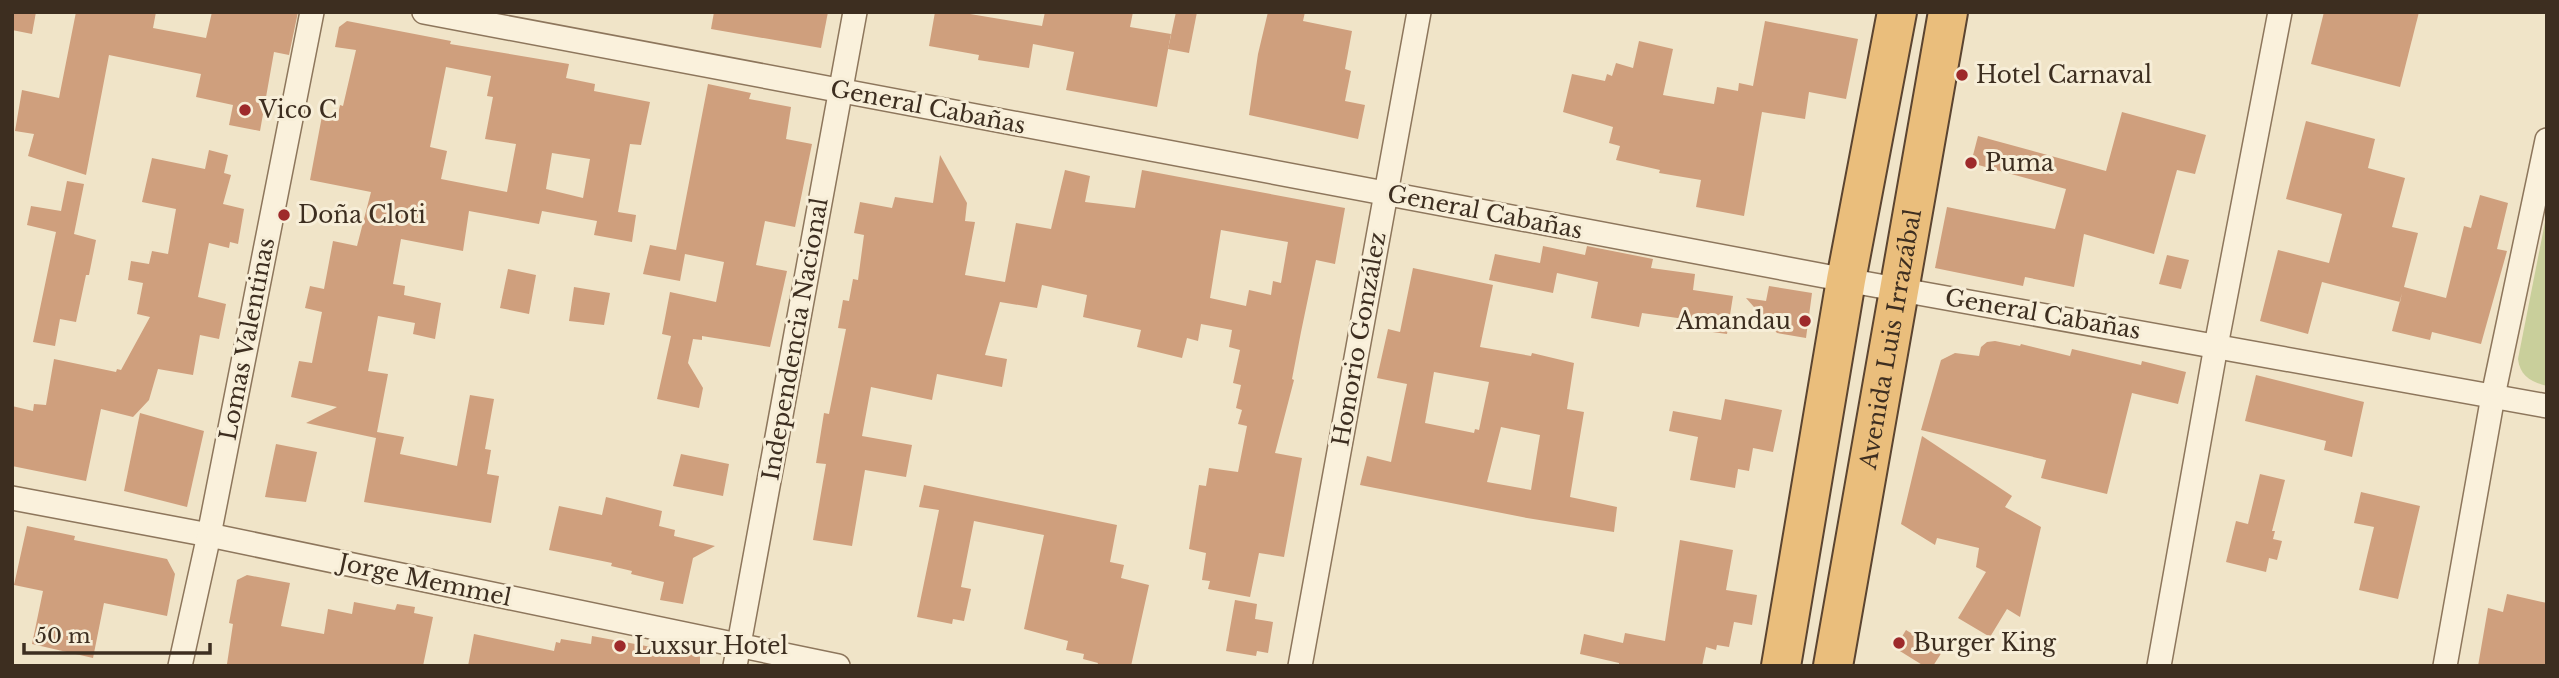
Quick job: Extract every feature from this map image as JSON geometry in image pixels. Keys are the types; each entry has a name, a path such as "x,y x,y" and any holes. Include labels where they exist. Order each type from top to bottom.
{"highway":[{"path":"1781,666 1846,280 1897,12"},
{"name":"Avenida Luis Irrazábal","path":"1833,666 1948,12"}],"street":[{"name":"Lomas Valentinas","path":"180,666 209,535 312,12"},
{"name":"General Cabañas","path":"424,12 1846,280 2547,406"},
{"name":"Independencia Nacional","path":"737,656 855,12"},
{"name":"Honorio González","path":"1300,666 1419,12"},
{"path":"2159,666 2216,346 2280,12"},
{"path":"2445,666 2493,396 2547,140"},
{"name":"Jorge Memmel","path":"12,498 209,535 737,656 838,666"}],"green space":[{"path":"2547,212 2547,386 2527,377 2521,370 2518,359"}],"building":[{"path":"12,12 36,12 32,34 12,30"},
{"path":"76,12 156,12 153,28 206,38 212,12 298,12 289,55 274,52 260,131 229,125 233,105 196,97 201,74 109,55 86,175 28,156 34,134 15,131 22,90 59,98"},
{"path":"714,12 828,12 821,48 711,29"},
{"path":"935,12 958,12 1042,26 1045,12 1133,12 1130,27 1171,34 1157,107 1066,90 1074,52 1033,44 1029,68 978,60 979,55 929,46"},
{"path":"1176,12 1197,12 1189,53 1168,49"},
{"path":"1268,12 1305,12 1303,21 1352,31 1345,69 1351,71 1345,101 1365,105 1358,139 1249,115 1258,54"},
{"path":"2324,12 2419,12 2400,87 2311,64"},
{"path":"347,21 451,41 450,44 569,64 566,78 595,84 594,91 650,102 641,145 630,144 618,212 636,215 632,242 594,235 597,221 542,211 539,224 469,211 463,251 401,239 393,284 405,286 404,295 441,303 435,339 413,334 415,323 378,316 368,371 388,374 377,432 404,437 400,454 457,466 470,395 494,399 485,449 491,450 487,474 499,476 491,523 364,502 376,438 306,423 337,407 291,397 299,361 312,363 322,312 305,308 310,286 324,289 333,241 357,246 371,192 310,180 322,116 337,119 340,105 343,106 356,50 335,47 339,27","holes":["446,67 491,76 487,96 493,97 485,139 516,144 507,192 441,179 447,151 430,147","552,153 590,159 583,198 546,189"]},
{"path":"1765,21 1858,39 1846,99 1809,92 1805,119 1762,112 1744,216 1696,207 1701,180 1659,173 1660,170 1616,160 1620,146 1609,143 1613,127 1563,112 1572,74 1605,81 1607,74 1612,76 1616,63 1633,68 1639,41 1673,49 1663,95 1714,104 1717,87 1738,91 1739,83 1753,86"},
{"path":"708,84 751,93 749,99 791,107 786,139 812,144 795,227 765,221 756,265 787,271 770,347 702,336 702,340 693,339 688,363 703,388 699,408 657,399 671,336 662,334 670,292 716,302 724,262 685,254 680,281 643,274 650,245 676,250"},
{"path":"2122,112 2206,135 2195,174 2177,170 2154,254 2084,234 2074,287 2025,277 2023,286 1935,268 1947,207 2055,229 2066,189 1971,163 1978,136 2106,171"},
{"path":"2306,121 2375,139 2368,168 2405,178 2392,227 2418,233 2404,287 2446,298 2464,226 2471,228 2480,195 2508,203 2497,249 2507,251 2481,344 2432,332 2430,340 2392,331 2400,302 2322,282 2308,334 2260,321 2278,250 2329,263 2342,214 2286,199"},
{"path":"209,150 228,155 224,173 231,175 223,204 244,209 238,244 230,242 229,248 209,243 198,297 226,304 219,339 200,335 193,375 158,369 149,400 133,417 101,409 86,481 12,466 12,406 33,411 34,404 46,405 54,359 116,372 117,369 121,370 150,317 137,314 143,283 128,280 131,261 149,264 152,251 168,254 176,209 142,202 152,158 205,169"},
{"path":"940,155 967,203 965,221 975,222 965,275 1005,282 1016,223 1051,229 1065,170 1090,176 1085,202 1135,208 1142,170 1345,208 1335,264 1316,260 1292,379 1294,380 1275,453 1302,458 1284,557 1259,553 1250,597 1208,589 1210,581 1202,580 1206,553 1189,549 1199,485 1206,486 1209,468 1238,472 1247,426 1238,424 1242,410 1236,408 1241,385 1233,383 1240,350 1229,347 1232,330 1201,324 1198,341 1187,338 1182,358 1137,347 1141,330 1083,317 1087,295 1042,285 1037,308 1000,302 985,355 1007,359 1002,387 937,374 932,400 871,387 862,436 912,445 906,477 865,470 852,546 813,540 826,464 816,463 824,413 829,414 846,329 838,328 843,300 849,301 853,279 858,280 864,235 854,233 860,202 892,208 895,197 933,203","holes":["1221,230 1288,242 1281,283 1273,281 1271,295 1249,290 1246,306 1210,298"]},
{"path":"67,181 84,184 74,234 96,240 76,322 60,319 55,346 33,342 56,232 27,225 31,206 61,211"},
{"path":"1543,246 1585,255 1587,246 1653,259 1651,268 1695,274 1693,290 1733,296 1727,334 1705,331 1706,322 1642,313 1639,327 1591,318 1598,282 1557,273 1553,293 1489,280 1495,254 1540,263"},
{"path":"2167,255 2189,260 2181,289 2159,284"},
{"path":"1413,268 1493,285 1480,347 1531,356 1532,353 1574,363 1567,409 1584,412 1570,497 1617,507 1614,532 1360,485 1367,456 1391,462 1407,384 1377,378 1388,329 1400,332","holes":["1434,372 1489,382 1479,430 1475,429 1474,433 1425,423","1501,427 1540,435 1531,490 1487,482"]},
{"path":"508,269 536,275 529,314 500,308"},
{"path":"1769,286 1812,293 1806,338 1777,333 1746,298 1766,301"},
{"path":"574,287 610,293 604,325 569,321"},
{"path":"1987,342 2020,346 2021,344 2070,356 2072,349 2186,372 2178,404 2132,393 2107,494 2041,478 2046,460 1921,430 1941,360 1955,353 1979,356 1981,347"},
{"path":"2256,375 2364,402 2352,457 2324,450 2326,441 2245,421"},
{"path":"1725,399 1782,410 1773,452 1753,448 1749,471 1738,469 1735,488 1690,480 1698,437 1669,431 1673,411 1721,420"},
{"path":"140,413 204,431 187,507 124,491"},
{"path":"1922,436 2012,496 2005,507 2041,527 2020,617 2007,609 1990,637 1958,618 1986,572 1976,567 1979,548 1937,538 1935,545 1901,524"},
{"path":"276,444 317,452 306,502 265,497"},
{"path":"681,454 729,464 723,496 673,486"},
{"path":"2260,474 2285,480 2272,531 2275,531 2273,539 2282,541 2277,560 2269,558 2266,572 2226,562 2236,521 2248,524"},
{"path":"924,485 1117,525 1110,562 1124,565 1121,578 1149,585 1131,666 1097,666 1098,663 1083,659 1084,654 1066,650 1068,641 1024,629 1044,535 974,521 961,587 971,589 964,621 953,619 952,624 917,617 939,510 919,507"},
{"path":"2361,492 2420,506 2398,599 2359,590 2374,527 2354,523"},
{"path":"606,497 662,511 659,526 675,530 674,536 715,546 693,558 683,604 660,600 664,582 631,574 632,571 611,566 612,563 549,550 559,506 602,515"},
{"path":"27,526 75,536 74,540 167,559 175,574 167,616 104,603 93,658 32,644 43,591 14,585"},
{"path":"1680,540 1733,550 1726,590 1757,595 1752,625 1734,622 1729,647 1717,645 1716,650 1706,647 1702,666 1619,666 1619,663 1580,654 1584,634 1623,643 1625,633 1665,641"},
{"path":"247,575 290,583 281,626 324,634 328,609 352,614 354,602 395,610 397,604 415,607 414,613 433,617 423,666 227,664 233,624 229,623 237,580"},
{"path":"2507,594 2547,603 2547,666 2478,666 2488,608 2503,612"},
{"path":"1235,600 1257,604 1255,619 1273,622 1268,653 1257,651 1256,656 1226,651"},
{"path":"1906,630 1942,652 1933,666 1924,666 1895,648"},
{"path":"474,634 554,651 556,642 560,643 561,639 591,644 592,636 700,656 700,666 468,666"}],"place":[{"name":"Hotel Carnaval","path":"1962,75"},
{"name":"Vico C","path":"245,110"},
{"name":"Puma","path":"1971,163"},
{"name":"Doña Cloti","path":"284,215"},
{"name":"Amandau","path":"1805,321"},
{"name":"Burger King","path":"1899,643"},
{"name":"Luxsur Hotel","path":"620,646"}]}
